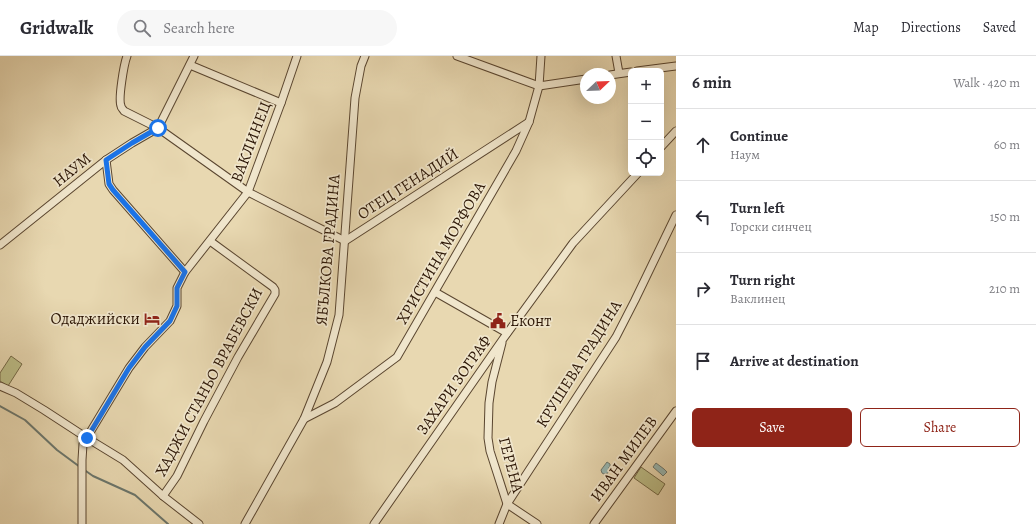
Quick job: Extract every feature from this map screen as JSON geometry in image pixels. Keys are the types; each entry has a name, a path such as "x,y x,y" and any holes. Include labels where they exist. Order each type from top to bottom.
{"street":[{"path":"127,56 123,68 120,101 121,107 124,111 158,128 248,192 345,241"},
{"path":"158,128 194,56"},
{"name":"ВАКЛИНЕЦ","path":"82,524 83,444 129,368 145,347 170,321 177,306 177,288 185,272 248,192 281,103 296,56"},
{"name":"ЯБЪЛКОВА ГРАДИНА","path":"244,524 304,419 327,362 339,315 355,98 361,66 365,56"},
{"path":"457,56 539,86 580,80"},
{"name":"ХРИСТИНА МОРФОВА","path":"304,419 335,403 397,357 516,151 529,122 539,86 541,56"},
{"path":"616,56 619,73"},
{"path":"190,65 281,103"},
{"path":"660,68 676,66"},
{"path":"616,74 628,72"},
{"name":"ОТЕЦ ГЕНАДИЙ","path":"345,241 529,122"},
{"name":"НАУМ","path":"0,245 106,160 158,128"},
{"path":"664,144 676,131"},
{"path":"106,160 109,184 113,190 185,272"},
{"name":"ЗАХАРИ ЗОГРАФ","path":"374,524 505,336 573,243 635,176"},
{"name":"КРУШЕВА ГРАДИНА","path":"499,524 507,504 616,337 676,216"},
{"name":"ХАДЖИ СТАНЬО ВРАБЕВСКИ","path":"163,496 177,476 235,363 276,294 276,290 273,286 210,241"},
{"path":"435,292 505,336"},
{"name":"ГЕРЕНА","path":"505,336 492,382 489,403 488,438 490,451 507,504"},
{"path":"0,386 16,393 40,407 122,460 163,496 199,524"},
{"name":"ИВАН МИЛЕВ","path":"594,524 676,411"},
{"path":"507,504 537,524"}],"green space":[{"path":"11,356 22,364 8,386 0,381 0,373"},
{"path":"641,467 665,484 658,495 634,478"}],"water":[{"path":"607,462 610,464 609,471 608,473 604,474 601,470"},
{"path":"656,463 667,472 663,476 653,467"}],"waterway":[{"path":"0,406 25,420 57,450 80,467"},
{"path":"83,469 93,476 135,495 168,524"}],"place":[{"name":"Одаджийски","path":"152,319"},
{"name":"Еконт","path":"498,321"}],"route":[{"path":"87,438 129,368 145,347 170,321 177,306 177,288 185,272 109,184 106,160 158,128"}]}
